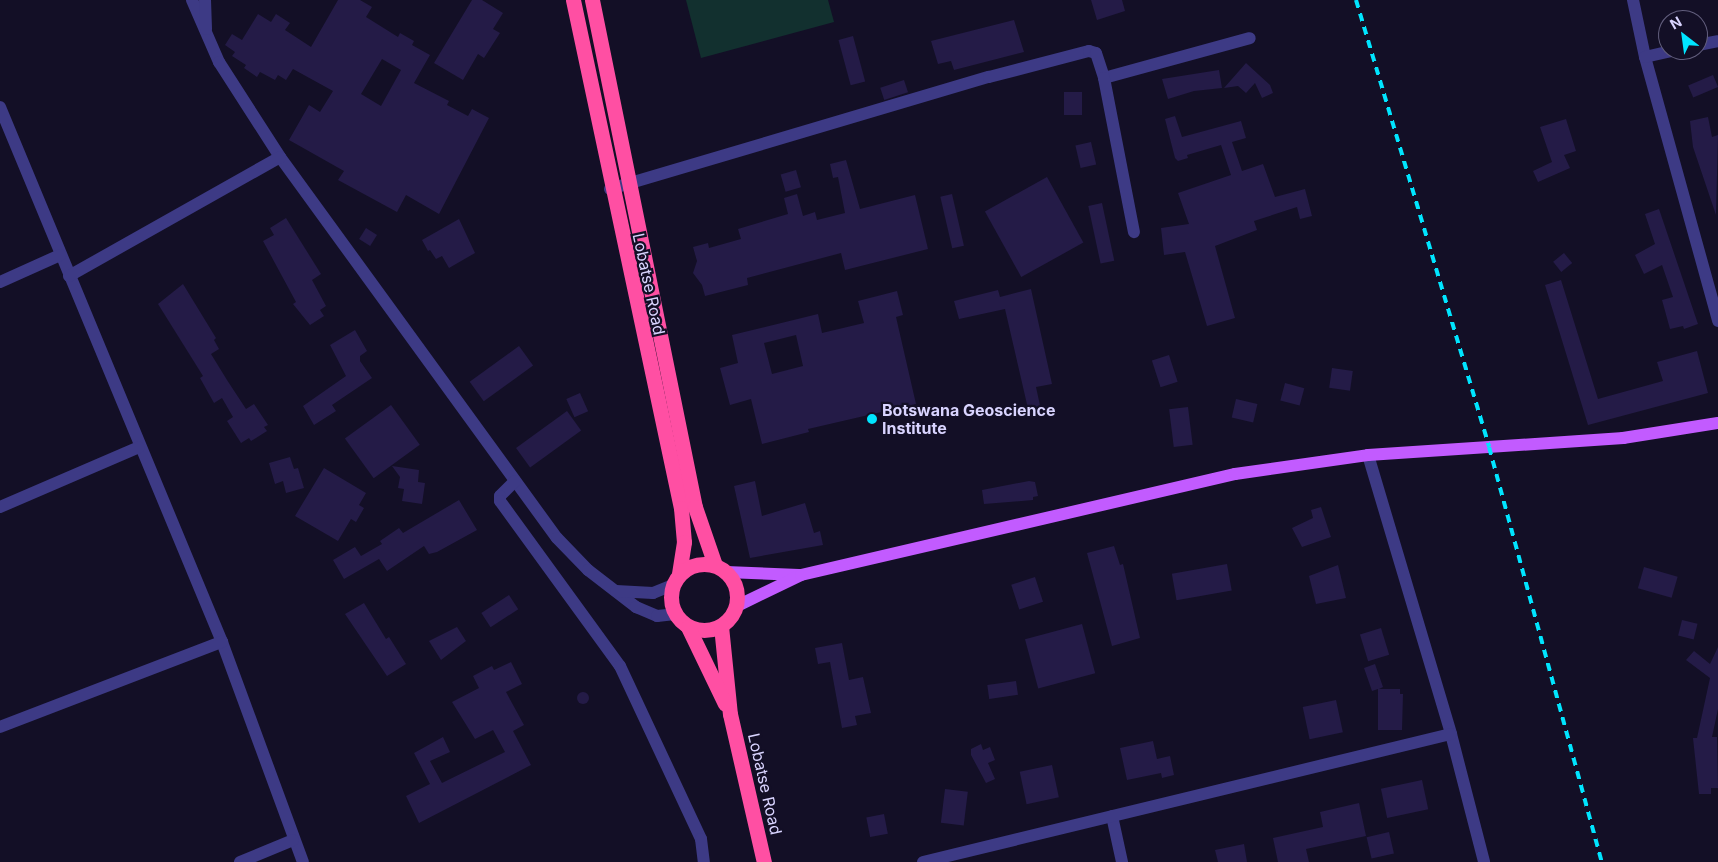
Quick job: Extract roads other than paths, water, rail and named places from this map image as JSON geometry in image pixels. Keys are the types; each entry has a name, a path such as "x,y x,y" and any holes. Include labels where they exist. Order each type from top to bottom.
{"highway":[{"name":"Lobatse Road","path":"573,0 610,189 680,508 684,542 670,600 674,614 688,627 730,714"},
{"name":"Lobatse Road","path":"592,0 631,183 695,507 721,568 736,588 737,606"},
{"path":"676,580 690,566 702,563 721,568"},
{"path":"688,627 711,630 721,626 737,606"},
{"name":"Lobatse Road","path":"721,626 730,714 764,862"}],"main road":[{"path":"737,606 801,575 1236,474 1368,455 1623,438 1718,423"},
{"path":"721,568 801,575"}],"street":[{"path":"192,0 196,15 206,30 219,62 280,158 515,481 571,554 616,591 646,612 656,616 674,614"},
{"path":"205,0 206,30"},
{"path":"1633,0 1645,57 1718,321"},
{"path":"1104,78 1250,38"},
{"path":"610,189 1084,51 1096,54 1104,78 1134,232"},
{"path":"1645,57 1658,54"},
{"path":"0,108 139,447 222,642 293,840 303,862"},
{"path":"69,276 280,158"},
{"path":"0,282 60,255"},
{"path":"0,507 139,447"},
{"path":"1368,455 1451,734 1484,862"},
{"path":"515,481 500,496 500,501 620,666 701,839 704,862"},
{"path":"616,591 653,593 676,580"},
{"path":"0,727 222,642"},
{"path":"923,862 1451,734"},
{"path":"1112,816 1122,862"},
{"path":"240,862 293,840"}],"railway":[{"path":"1356,0 1489,447 1602,862"}],"place":[{"name":"Botswana Geoscience Institute","path":"872,419"}]}
